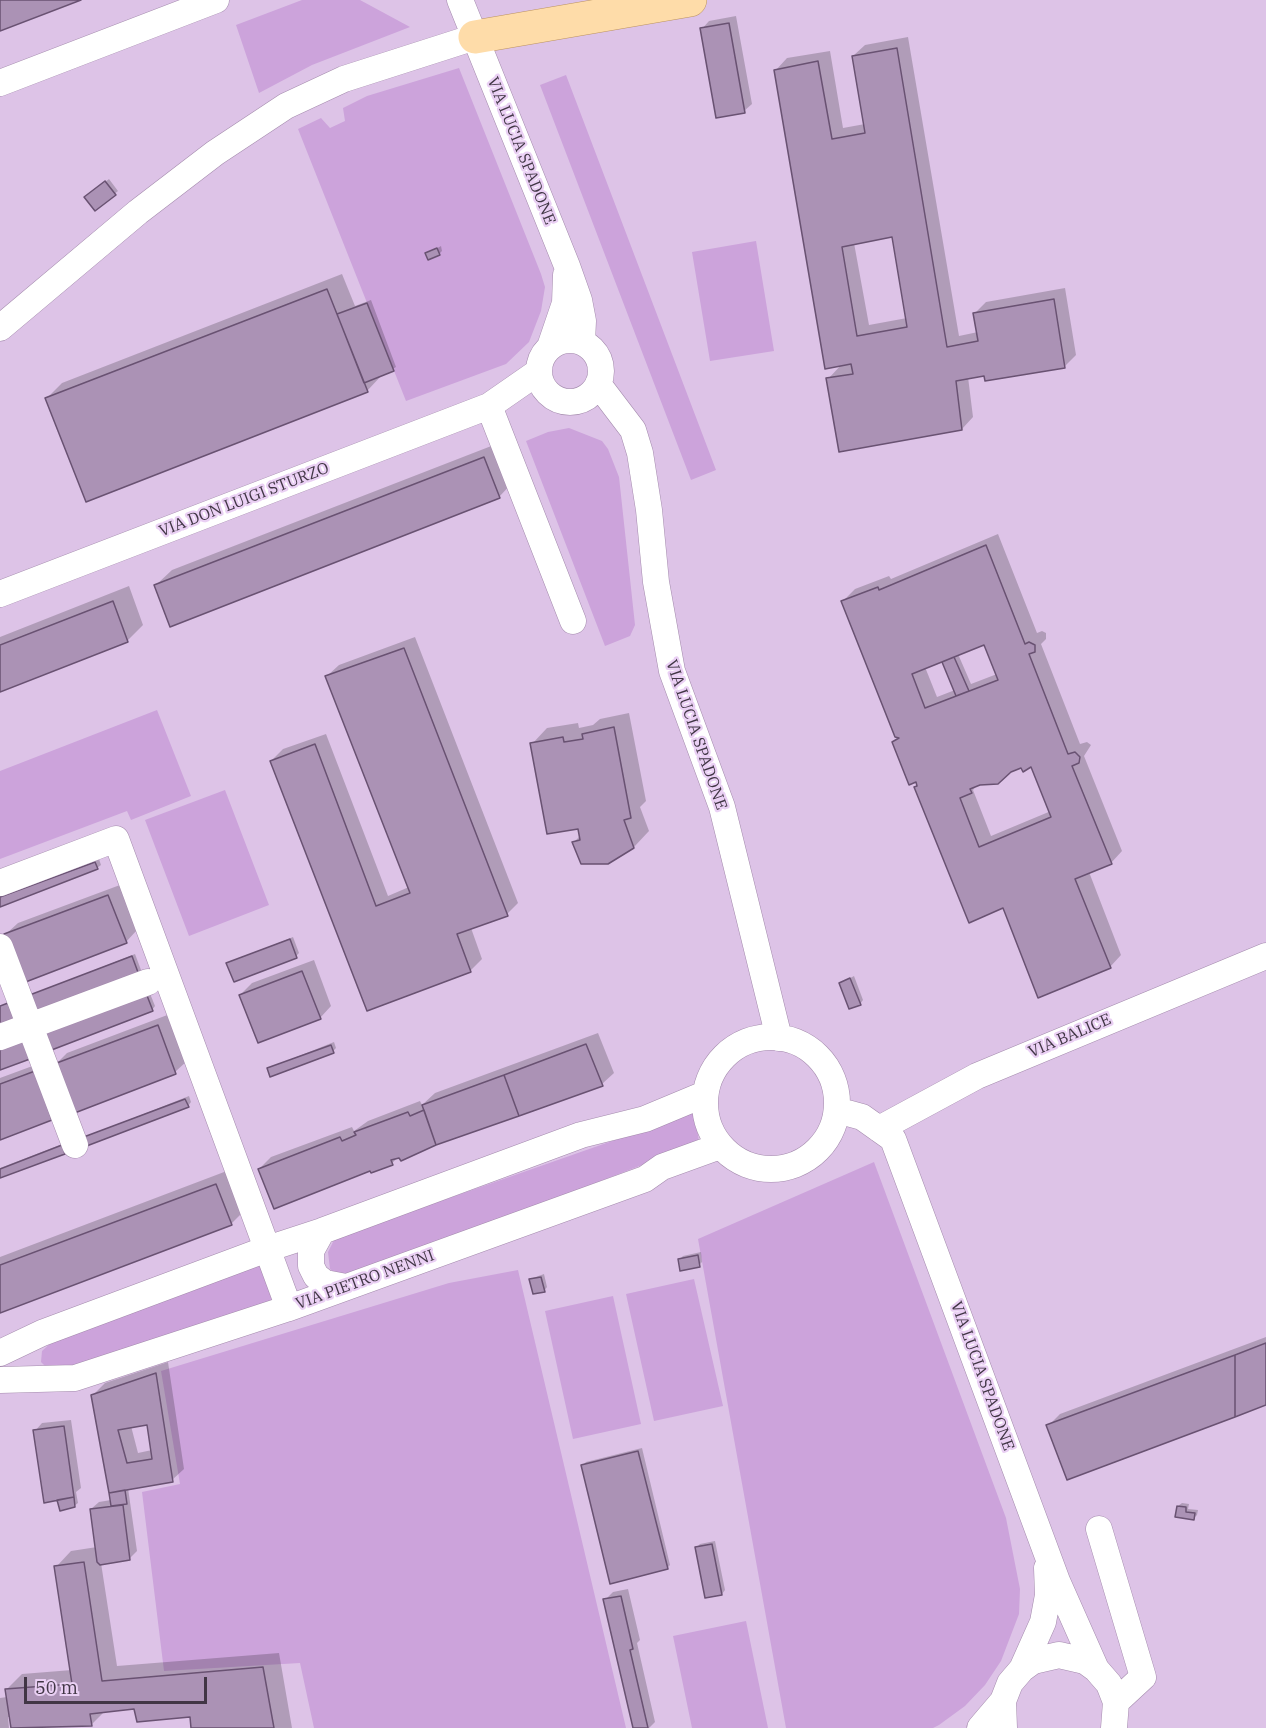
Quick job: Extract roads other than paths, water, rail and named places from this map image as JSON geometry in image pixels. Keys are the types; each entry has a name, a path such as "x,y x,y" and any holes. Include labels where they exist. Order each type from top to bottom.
{"main road":[{"path":"475,37 690,0"}],"street":[{"path":"0,83 216,0"},
{"name":"VIA LUCIA SPADONE","path":"460,0 567,266 579,300 583,321 582,342"},
{"path":"0,328 138,212 215,153 286,106 344,79 475,37"},
{"path":"567,266 565,303 550,347 541,358 538,372 545,391 563,400 604,414 633,430"},
{"path":"489,406 588,397 598,384 601,375 597,356 582,342 562,341 550,347"},
{"path":"489,406 538,372"},
{"path":"598,384 633,430"},
{"path":"489,406 573,621"},
{"name":"VIA DON LUIGI STURZO","path":"0,594 489,406"},
{"name":"VIA LUCIA SPADONE","path":"633,430 644,474 656,582 672,671 722,807 779,1038"},
{"path":"0,883 116,839 289,1308"},
{"path":"0,947 75,1145"},
{"name":"VIA BALICE","path":"879,1129 977,1076 1266,956"},
{"path":"0,1037 148,982"},
{"path":"759,1038 779,1038 803,1045 815,1053 832,1077 837,1106 829,1134 810,1157 782,1168 753,1167 739,1161 720,1146 709,1128 705,1114 705,1094 713,1071 732,1049 759,1038"},
{"path":"0,1353 42,1333 267,1249 322,1231 581,1135 645,1119 705,1094"},
{"name":"VIA LUCIA SPADONE","path":"840,1111 862,1117 893,1139 1047,1552 1096,1669 1109,1684 1116,1720"},
{"name":"VIA PIETRO NENNI","path":"0,1380 75,1378 289,1308 645,1179 663,1167 720,1146"},
{"path":"322,1231 311,1251 311,1266 316,1276 325,1283 346,1287"},
{"path":"1099,1529 1143,1677 1116,1720"},
{"path":"1022,1669 1043,1622 1048,1595 1047,1552"},
{"path":"980,1728 1003,1701 1010,1683 1022,1669 1033,1661 1059,1655 1085,1661 1096,1669"},
{"path":"1003,1701 1004,1728"}]}
